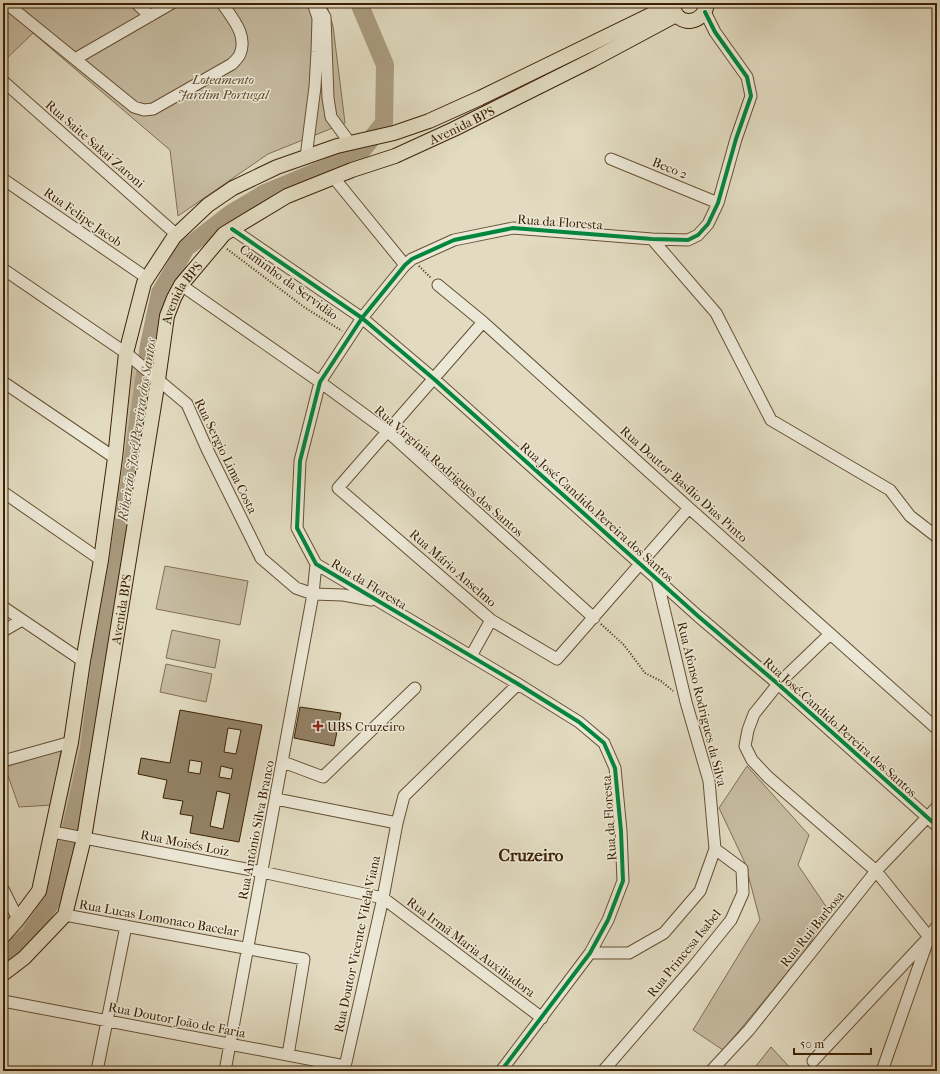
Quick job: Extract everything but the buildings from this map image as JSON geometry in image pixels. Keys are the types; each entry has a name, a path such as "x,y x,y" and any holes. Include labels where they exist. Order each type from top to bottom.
{"main road":[{"path":"674,7 685,20 704,8"},
{"name":"Avenida BPS","path":"3,936 39,891 59,833 83,661 101,560 128,355 144,283 173,231 233,188 277,167 337,146 394,133 429,121 674,7"},
{"name":"Avenida BPS","path":"3,974 24,958 65,915 82,837 167,316 181,285 224,234 287,196 395,156 454,129 592,60 674,7"}],"street":[{"path":"6,3 134,107 144,110 153,109 232,64 240,54 242,43 241,32 222,3"},
{"path":"136,3 150,16"},
{"path":"76,60 172,3"},
{"path":"306,157 315,87 317,52 318,18 313,3"},
{"path":"317,3 325,17 328,98 331,117 355,142"},
{"name":"Rua da Floresta","path":"501,1071 590,952 608,920 623,881 621,831 615,768 604,743 579,722 316,564 297,528 300,462 320,382 362,318 408,262 454,240 513,228 652,240 688,240 698,235 708,224 718,203 729,160 751,96 747,77 715,32 704,8"},
{"name":"Rua Saite Sakai Zaroni","path":"3,81 173,231"},
{"path":"310,121 321,115 331,117"},
{"name":"Beco 2","path":"611,159 718,203"},
{"path":"334,178 408,262"},
{"name":"Rua Felipe Jacob","path":"3,179 147,278"},
{"name":"Rua José Candido Pereira dos Santos","path":"232,229 362,318 434,379 698,616 778,684 937,826"},
{"path":"652,240 716,313 771,420 890,490 910,516 937,537"},
{"name":"Rua Sergio Lima Costa","path":"3,269 128,355 187,404 207,449 261,558 296,588 313,594 343,595 379,602"},
{"name":"Rua Virgínia Rodrigues dos Santos","path":"181,285 320,382 388,432 594,618"},
{"name":"Rua Doutor Basílio Dias Pinto","path":"438,285 483,322 937,729"},
{"path":"388,432 483,322"},
{"path":"3,382 115,458"},
{"name":"Rua Mário Anselmo","path":"388,432 338,488 491,620 557,659 594,618"},
{"path":"3,492 101,560"},
{"path":"594,618 689,508"},
{"name":"Rua da Floresta","path":"313,594 316,564"},
{"name":"Rua Afonso Rodrigues da Silva","path":"590,952 629,952 664,934 700,891 715,849 709,781 686,702 657,579"},
{"name":"Rua Antônio Silva Branco","path":"226,1071 313,594"},
{"path":"3,607 83,661"},
{"path":"3,630 22,620"},
{"path":"471,656 491,620"},
{"path":"830,634 778,684 754,714 748,730 745,746 752,760 768,777 876,871 928,937"},
{"name":"Rua Doutor Vicente Vilela Viana","path":"345,1069 404,796 518,684"},
{"path":"283,762 323,777 415,688"},
{"path":"3,761 71,742"},
{"path":"276,799 397,823"},
{"name":"Rua Rui Barbosa","path":"711,1071 749,1030 876,871 937,807"},
{"name":"Rua Moisés Loiz","path":"59,833 262,872 383,898"},
{"name":"Rua Princesa Isabel","path":"604,1071 732,920 743,893 742,869 715,849"},
{"path":"3,889 18,919"},
{"name":"Rua Irmã Maria Auxiliadora","path":"383,898 542,1018"},
{"name":"Rua Lucas Lomonaco Bacelar","path":"65,915 304,959 288,1055"},
{"path":"97,1071 126,926"},
{"path":"813,1061 937,926"},
{"path":"882,1071 928,937"},
{"name":"Rua Doutor João de Faria","path":"3,1000 288,1055 345,1069"}],"path":[{"path":"408,262 438,285"},
{"path":"594,618 624,645 645,673 661,681 686,702"}],"green space":[{"name":"Loteamento Jardim Portugal","path":"3,3 326,3 333,26 345,123 268,154 178,216 170,150 33,33 4,61"},
{"path":"130,363 153,385 80,831 58,827"},
{"path":"165,566 248,581 240,625 156,609"},
{"path":"172,630 220,640 215,668 166,658"},
{"path":"166,664 212,674 206,702 160,692"},
{"path":"61,750 52,805 19,807 5,767"},
{"path":"747,766 809,835 798,865 829,911 803,954 723,1050 693,1030 760,920 745,863 719,808"},
{"path":"55,839 78,842 55,906 31,939 3,963 3,937 33,904"},
{"path":"771,1047 793,1071 752,1071"}],"waterway":[{"name":"Ribeirão José Pereira dos Santos","path":"3,955 29,936 50,904 58,884 65,855 89,749 101,657 118,562 149,345 160,293 186,248 230,214 265,193 359,154 384,123 385,65 359,3"}],"cycle path":[{"path":"501,1071 590,953 608,920 623,881 621,831 615,768 604,743 579,722 316,564 297,528 300,461 320,382 362,318 405,265 412,259 454,240 513,228 652,239 688,240 698,235 708,224 718,203 736,139 751,96 747,77 715,32 705,12"},
{"name":"Caminho da Servidão","path":"232,229 362,318 434,379 698,616 778,684 937,826"}],"place":[{"name":"UBS Cruzeiro","path":"318,726"}],"district":[{"name":"Cruzeiro","path":"531,855"}]}
